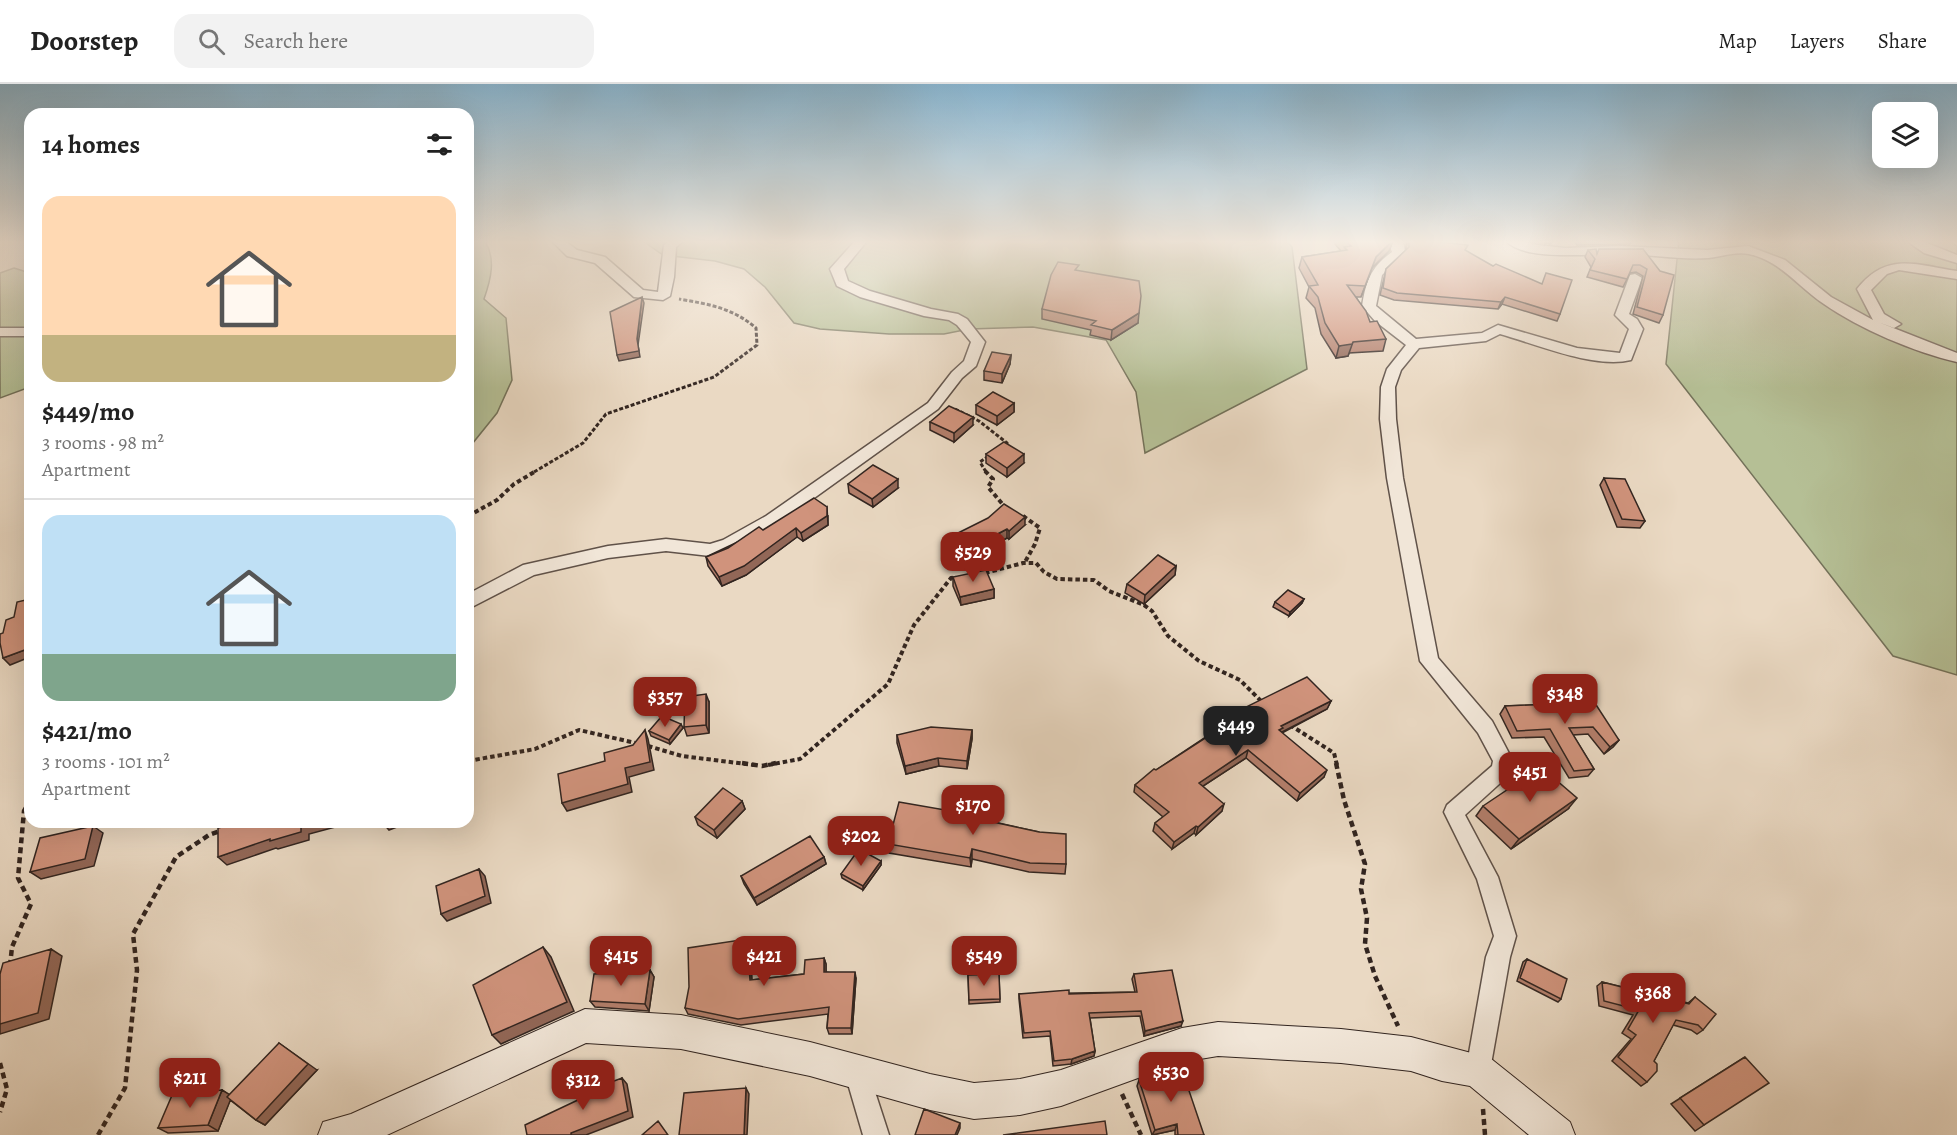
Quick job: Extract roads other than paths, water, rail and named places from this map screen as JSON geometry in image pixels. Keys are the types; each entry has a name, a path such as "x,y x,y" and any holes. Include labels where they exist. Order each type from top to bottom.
{"street":[{"path":"634,290 639,294 663,296 665,290"},
{"path":"474,599 529,570 608,552 666,545 710,550 729,544 772,520 933,406 957,375 971,363 978,342 962,322 953,317 929,313 857,290"},
{"path":"1371,290 1369,306 1383,322 1404,334 1413,344"},
{"path":"1413,344 1486,337 1498,329 1583,353 1607,358 1626,357 1636,329 1632,322 1622,315 1631,290"},
{"path":"1815,290 1829,302 1894,335 1957,358"},
{"path":"1865,290 1878,317 1957,349"},
{"path":"0,332 24,332"},
{"path":"1413,344 1410,351 1394,369 1388,387 1388,419 1395,478 1429,661 1485,727 1503,761 1501,771 1454,812 1487,877 1505,936 1498,957 1478,1070"},
{"path":"336,1135 353,1132 585,1026 681,1032 855,1070 930,1092 974,1101 1020,1097 1060,1088 1182,1045 1218,1039 1341,1046 1411,1054 1442,1064 1478,1070 1557,1135"},
{"path":"855,1070 876,1135"}]}
